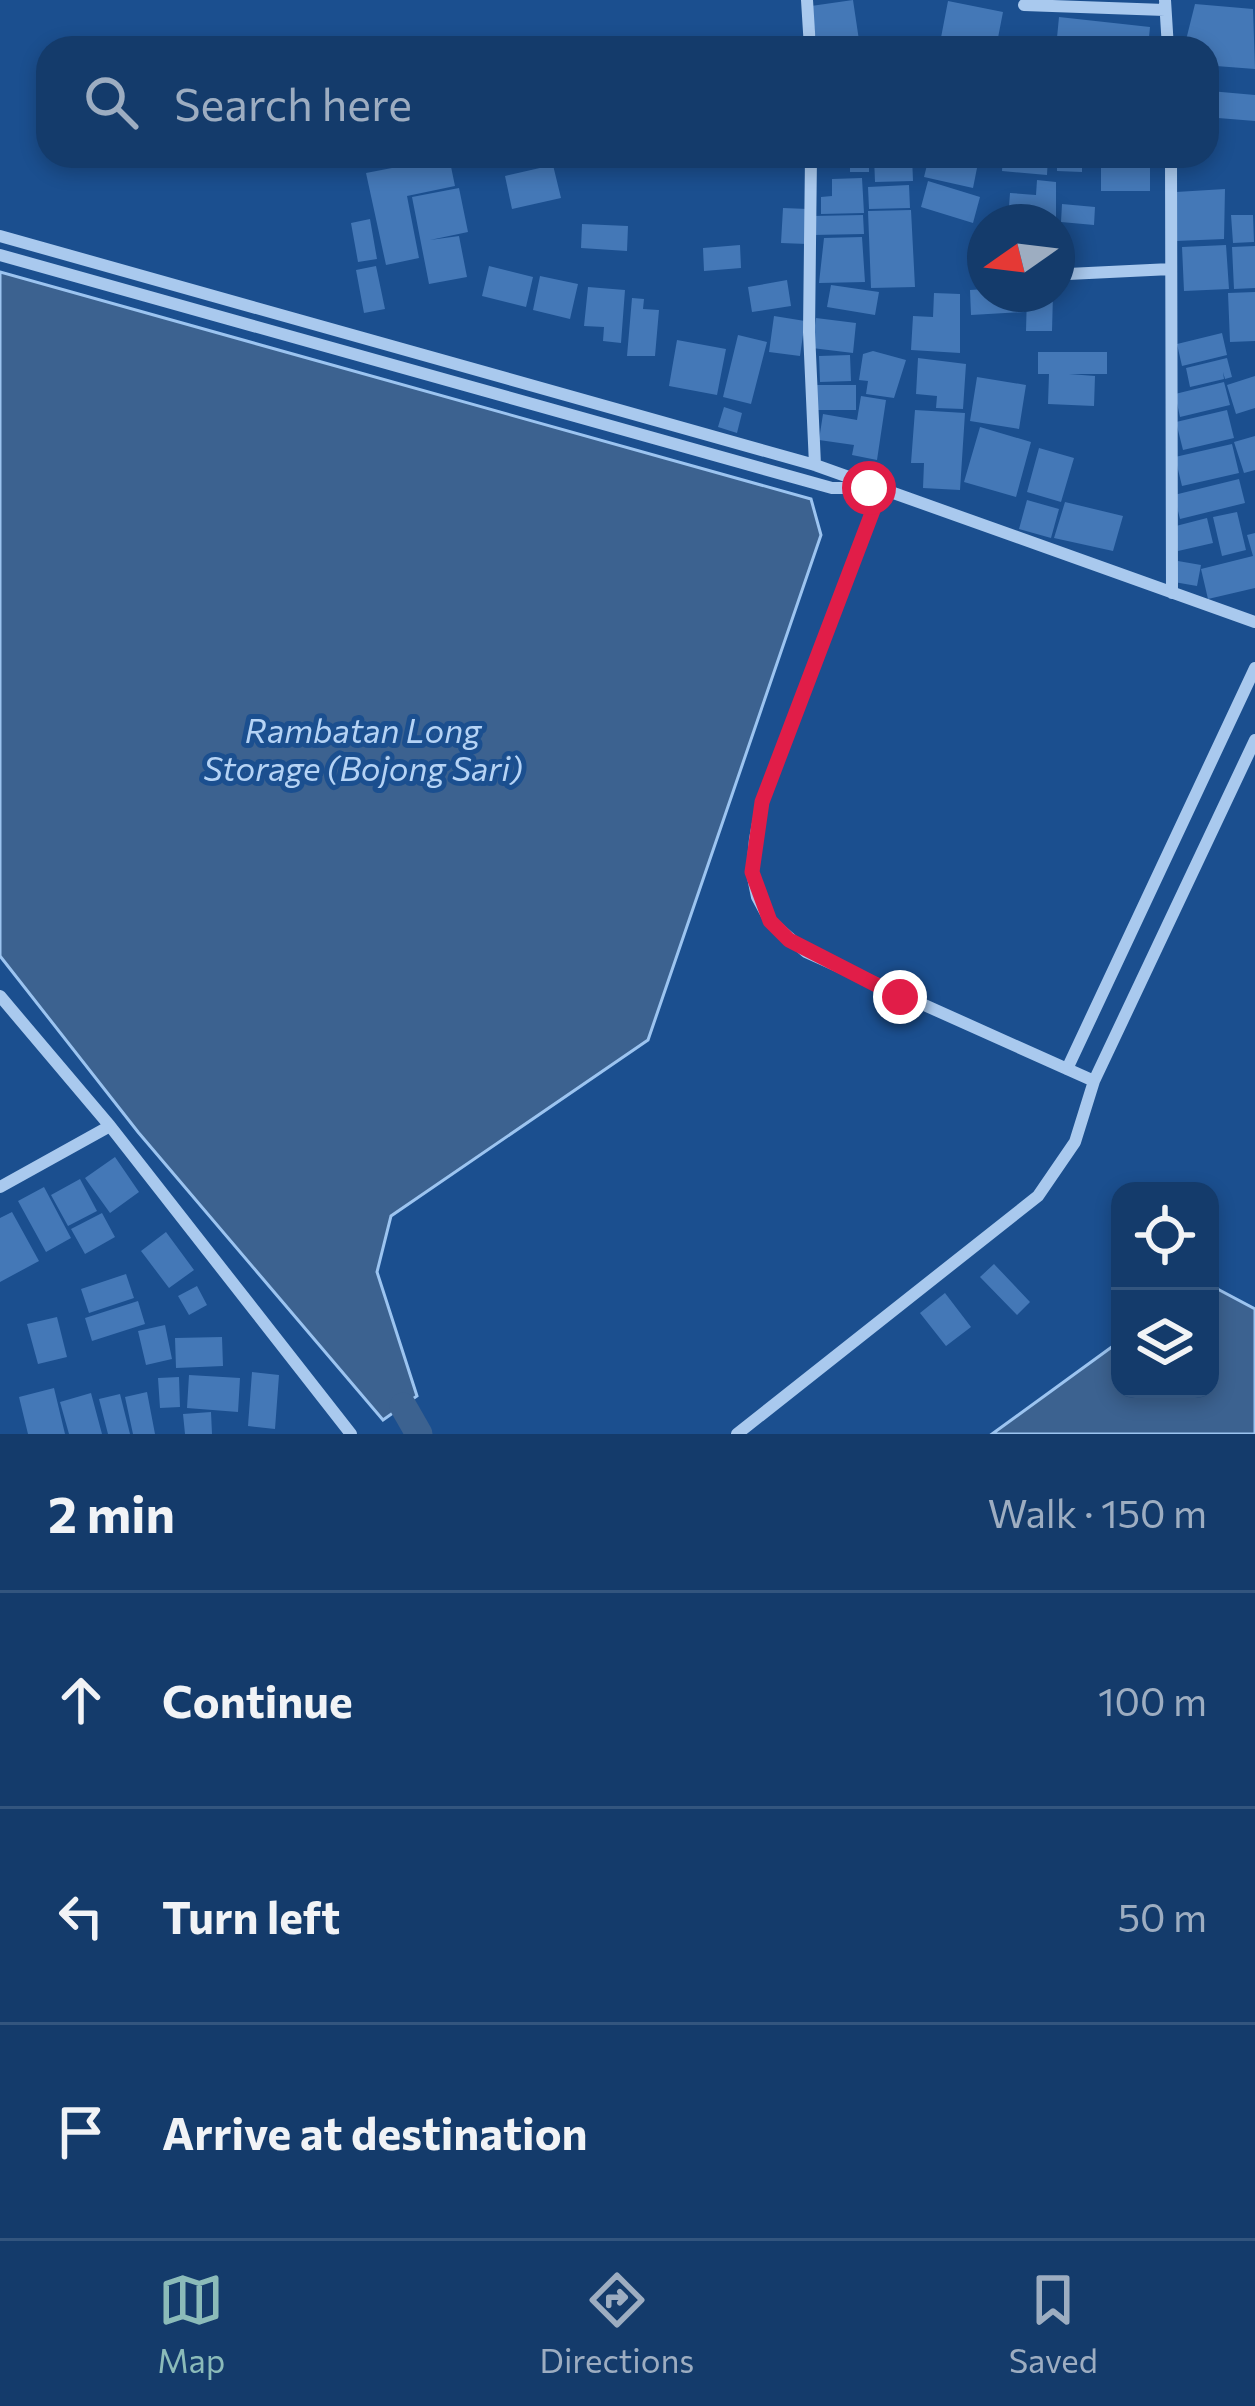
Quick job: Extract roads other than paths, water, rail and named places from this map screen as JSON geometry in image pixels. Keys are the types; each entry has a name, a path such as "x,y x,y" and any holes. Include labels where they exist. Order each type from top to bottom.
{"street":[{"path":"807,0 809,36"},
{"path":"1024,5 1165,5 1167,36"},
{"path":"811,168 809,332 815,465"},
{"path":"1171,168 1172,593"},
{"path":"0,236 815,465 874,490 1255,622"},
{"path":"0,255 832,488 874,490"},
{"path":"1075,274 1171,269"},
{"path":"874,490 762,802 752,872 758,897 770,921 806,952 1094,1082"},
{"path":"1067,1069 1255,668"},
{"path":"737,1434 1038,1196 1075,1142 1094,1082 1255,740"},
{"path":"0,996 110,1126 351,1434"},
{"path":"0,1187 110,1126"}],"water":[{"name":"Rambatan Long Storage (Bojong Sari)","path":"0,272 811,499 821,535 648,1040 391,1216 377,1272 417,1396 383,1420 138,1132 0,956"},
{"path":"1219,1290 1255,1309 1255,1434 992,1434 1111,1348 1111,1398 1219,1398"}],"waterway":[{"path":"403,1406 419,1434"}]}
